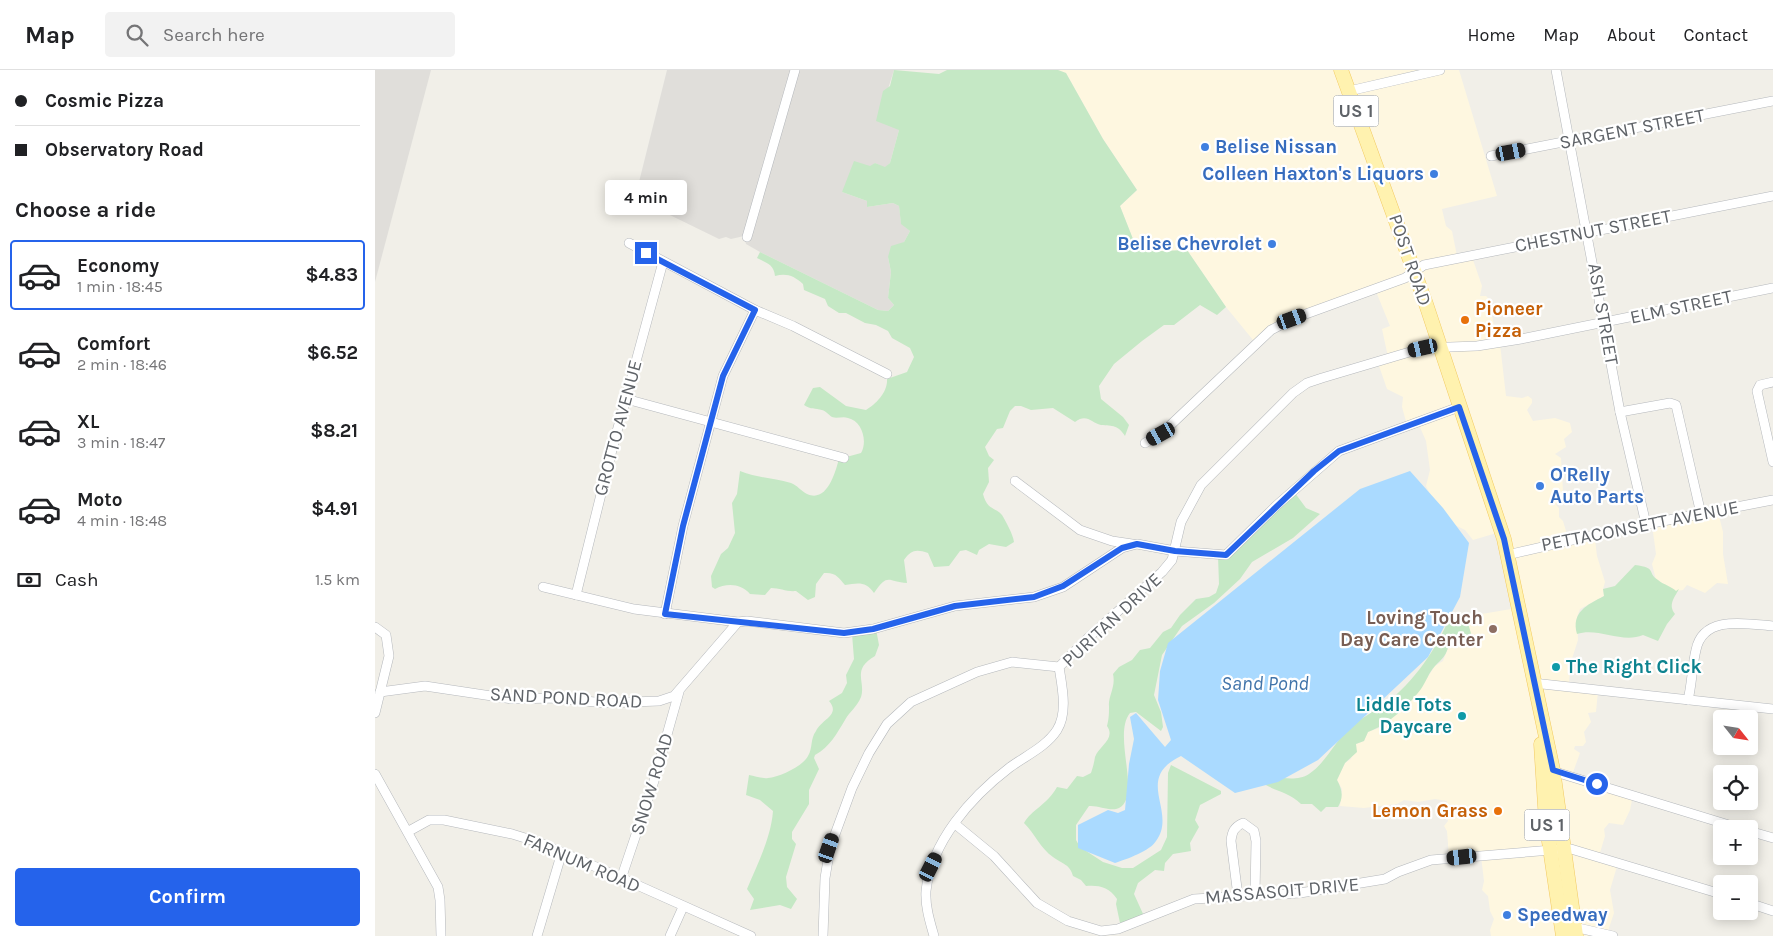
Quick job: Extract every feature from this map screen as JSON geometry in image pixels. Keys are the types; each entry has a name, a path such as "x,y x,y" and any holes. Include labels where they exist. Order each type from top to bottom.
{"main road":[{"name":"POST ROAD","path":"1341,70 1440,346 1507,555 1533,683 1541,713 1557,850 1563,936"},
{"name":"POST ROAD","path":"1557,850 1575,931"}],"street":[{"path":"747,237 795,70"},
{"path":"1349,91 1440,70"},
{"name":"ASH STREET","path":"1556,70 1605,322 1620,412 1647,524"},
{"name":"SARGENT STREET","path":"1491,156 1773,101"},
{"name":"CHESTNUT STREET","path":"1145,443 1161,434 1271,330 1292,319 1405,278 1427,264 1773,196"},
{"path":"629,243 755,310 793,326 887,374"},
{"name":"GROTTO AVENUE","path":"576,595 663,262"},
{"name":"ELM STREET","path":"1175,551 1181,522 1201,485 1293,394 1307,383 1395,354 1440,346 1477,346 1502,342 1773,288"},
{"path":"665,614 683,526 727,364 755,310"},
{"path":"1773,382 1760,385 1757,391 1773,462"},
{"path":"626,399 844,458"},
{"path":"1620,412 1671,403 1676,405 1701,514"},
{"path":"1015,481 1080,530 1112,541 1175,551 1226,555 1314,471 1339,451 1459,407"},
{"name":"PETTACONSETT AVENUE","path":"1507,555 1521,550 1773,500"},
{"path":"543,587 634,610 844,633 873,629 955,606 1034,597 1063,586 1122,548 1137,544"},
{"name":"PURITAN DRIVE","path":"934,936 926,893 931,867 945,837 983,790 1009,768 1046,743 1057,730 1063,715 1059,667 1083,642 1163,572 1172,560 1175,551"},
{"name":"SAND POND ROAD","path":"381,692 425,686 512,699 659,702 674,696 738,622"},
{"path":"1688,700 1696,650 1700,639 1707,632 1727,623 1773,626"},
{"path":"375,627 386,635 389,643 389,656 375,713"},
{"path":"823,936 825,878 829,848 861,770 887,724 911,702 977,672 1012,662 1059,667"},
{"path":"1533,683 1773,709"},
{"name":"SNOW ROAD","path":"621,878 659,765 679,689"},
{"path":"1547,770 1713,820"},
{"path":"375,774 409,831 438,887 441,936"},
{"name":"FARNUM ROAD","path":"409,831 429,820 444,820 512,834 562,852 751,936"},
{"path":"1238,896 1231,841 1232,833 1237,826 1243,823 1253,830 1256,841 1255,895"},
{"name":"MASSASOIT DRIVE","path":"955,824 994,856 1037,903 1068,921 1100,933 1121,932 1194,899 1300,893 1385,879 1431,860 1571,849 1713,892"},
{"path":"1758,834 1773,838"},
{"path":"537,936 562,852"},
{"path":"1758,906 1773,911"},
{"path":"669,936 683,907"},
{"path":"1575,931 1613,936"}],"shaded area":[{"path":"375,70 431,70 375,282"},
{"path":"667,70 894,70 888,89 899,130 890,163 885,168 875,163 842,192 867,201 867,207 893,203 899,206 901,223 910,231 904,242 888,257 891,272 888,298 894,305 888,311 878,310 760,252 746,244 744,236 719,239 635,198"},
{"path":"1058,70 1459,70 1497,196 1442,209 1446,226 1452,231 1457,256 1471,254 1482,286 1480,296 1486,296 1489,299 1497,342 1500,344 1506,396 1522,398 1528,396 1532,399 1532,403 1527,410 1533,421 1555,418 1570,423 1572,432 1564,439 1566,447 1555,454 1561,458 1563,491 1556,505 1559,508 1559,517 1563,521 1569,541 1595,539 1597,556 1605,582 1604,596 1580,609 1577,617 1578,640 1570,665 1569,685 1598,691 1596,712 1588,713 1591,722 1584,732 1586,742 1583,746 1575,746 1574,749 1580,753 1572,775 1633,795 1630,810 1623,825 1609,823 1604,829 1605,836 1599,856 1618,863 1610,890 1614,913 1607,934 1611,936 1491,936 1490,930 1494,919 1490,911 1488,896 1482,890 1484,881 1481,856 1449,857 1447,831 1444,826 1448,821 1445,810 1447,801 1435,799 1418,802 1404,800 1397,804 1364,808 1340,806 1342,789 1337,780 1345,763 1351,759 1356,744 1364,741 1368,732 1379,728 1408,705 1435,666 1443,661 1448,648 1463,645 1467,620 1464,617 1517,608 1500,532 1473,540 1465,530 1453,524 1433,500 1426,486 1430,470 1426,441 1419,425 1407,425 1402,407 1403,397 1387,389 1378,363 1388,357 1382,329 1390,326 1375,289 1293,313 1253,340 1226,307 1187,250 1161,251 1133,239 1120,206 1137,190 1103,139 1066,73"},
{"path":"1718,512 1723,532 1723,554 1728,584 1717,583 1705,593 1687,585 1683,590 1676,591 1656,580 1652,564 1656,554 1652,525"}],"green space":[{"path":"894,70 939,74 947,70 1058,70 1066,73 1103,139 1137,190 1120,206 1133,239 1161,251 1187,250 1226,307 1217,315 1200,305 1174,325 1164,325 1114,364 1099,386 1101,399 1123,417 1129,425 1125,436 1115,427 1101,425 1086,418 1075,422 1053,408 1031,410 1015,406 1010,411 1003,428 997,429 985,447 989,456 994,460 988,468 989,482 983,494 989,506 1002,515 1011,532 1014,542 1006,547 989,544 979,550 977,555 966,550 960,551 949,566 934,567 928,553 914,551 904,560 907,583 886,580 882,582 874,593 868,586 858,583 845,585 837,576 831,573 824,573 816,584 815,597 808,600 796,591 774,588 771,588 765,595 750,594 746,590 733,585 715,589 712,587 711,576 721,554 728,548 735,533 732,503 737,494 740,471 791,483 807,494 814,496 825,491 832,479 839,459 861,453 864,437 860,427 853,420 846,417 832,417 823,411 804,405 813,388 820,387 846,406 866,410 881,397 886,388 887,379 907,372 914,357 910,348 892,338 888,331 876,325 865,323 846,313 839,313 828,306 825,299 804,290 803,284 797,279 787,275 775,276 771,266 757,258 760,252 878,310 888,311 894,305 888,298 891,272 888,257 891,246 904,242 910,231 901,224 899,206 893,203 867,207 867,201 842,192 854,161 870,166 875,163 885,167 890,163 899,130 876,121 883,91 890,86"},
{"path":"1295,493 1306,508 1320,514 1293,538 1252,562 1240,579 1214,603 1182,626 1162,655 1154,695 1161,712 1163,727 1161,731 1136,712 1130,713 1125,723 1124,735 1128,791 1125,801 1116,809 1089,806 1076,825 1076,840 1080,847 1103,862 1122,868 1133,868 1161,850 1167,837 1168,773 1171,765 1221,791 1221,794 1200,805 1195,820 1199,827 1190,843 1191,851 1173,854 1165,863 1164,871 1155,870 1138,883 1134,894 1144,916 1120,923 1116,904 1117,899 1114,895 1103,888 1086,886 1081,880 1073,876 1068,867 1045,850 1024,823 1057,787 1067,789 1077,776 1083,777 1091,773 1095,757 1109,735 1107,726 1109,702 1114,679 1113,674 1119,667 1132,660 1140,650 1150,648 1163,632 1171,628 1180,615 1196,599 1209,597 1216,593 1219,584 1218,556"},
{"path":"1635,565 1647,567 1660,582 1676,591 1679,589 1672,605 1675,614 1658,641 1643,635 1627,638 1593,632 1577,634 1576,620 1582,610 1604,596 1603,589 1615,586"},
{"path":"1451,614 1467,620 1473,640 1448,648 1444,656 1433,668 1421,689 1410,702 1383,725 1368,732 1364,741 1356,744 1357,752 1345,763 1337,780 1342,793 1338,807 1326,807 1321,812 1312,804 1301,804 1291,796 1260,781 1271,778 1291,779 1303,777 1315,769 1352,726 1384,705 1415,675 1432,652"},
{"path":"876,629 879,645 875,656 863,666 861,671 861,697 833,739 815,755 814,758 819,769 809,790 809,804 792,832 792,839 796,844 786,877 787,887 797,899 791,909 780,905 750,910 754,899 747,889 767,841 773,811 760,800 746,795 749,775 764,778 773,777 791,770 805,760 810,753 814,734 832,713 832,706 829,701 842,693 847,683 846,675 854,659 852,634"}],"water":[{"name":"Sand Pond","path":"1410,471 1443,508 1469,543 1460,597 1428,657 1318,760 1278,782 1235,793 1181,756 1167,765 1160,775 1158,785 1162,818 1161,830 1153,845 1138,854 1115,863 1078,848 1078,825 1108,810 1118,813 1125,810 1129,764 1134,739 1130,717 1136,713 1165,747 1171,740 1158,700 1160,671 1168,643 1360,489"}],"place":[{"name":"Belise Nissan","path":"1205,147"},
{"name":"Colleen Haxton's Liquors","path":"1434,174"},
{"name":"Belise Chevrolet","path":"1272,244"},
{"name":"Pioneer Pizza","path":"1465,320"},
{"name":"O'Relly Auto Parts","path":"1540,486"},
{"name":"Loving Touch Day Care Center","path":"1493,629"},
{"name":"The Right Click","path":"1556,667"},
{"name":"Liddle Tots Daycare","path":"1462,716"},
{"name":"Lemon Grass","path":"1498,811"},
{"name":"Speedway","path":"1507,915"}],"route":[{"path":"646,253 755,310 727,364 723,376 683,526 665,614 738,622 747,621 807,630 844,633 873,629 955,606 1034,597 1063,586 1122,548 1137,544 1196,554 1226,555 1277,505 1339,451 1459,407 1470,434 1504,539 1533,683 1553,770 1597,784"}]}
